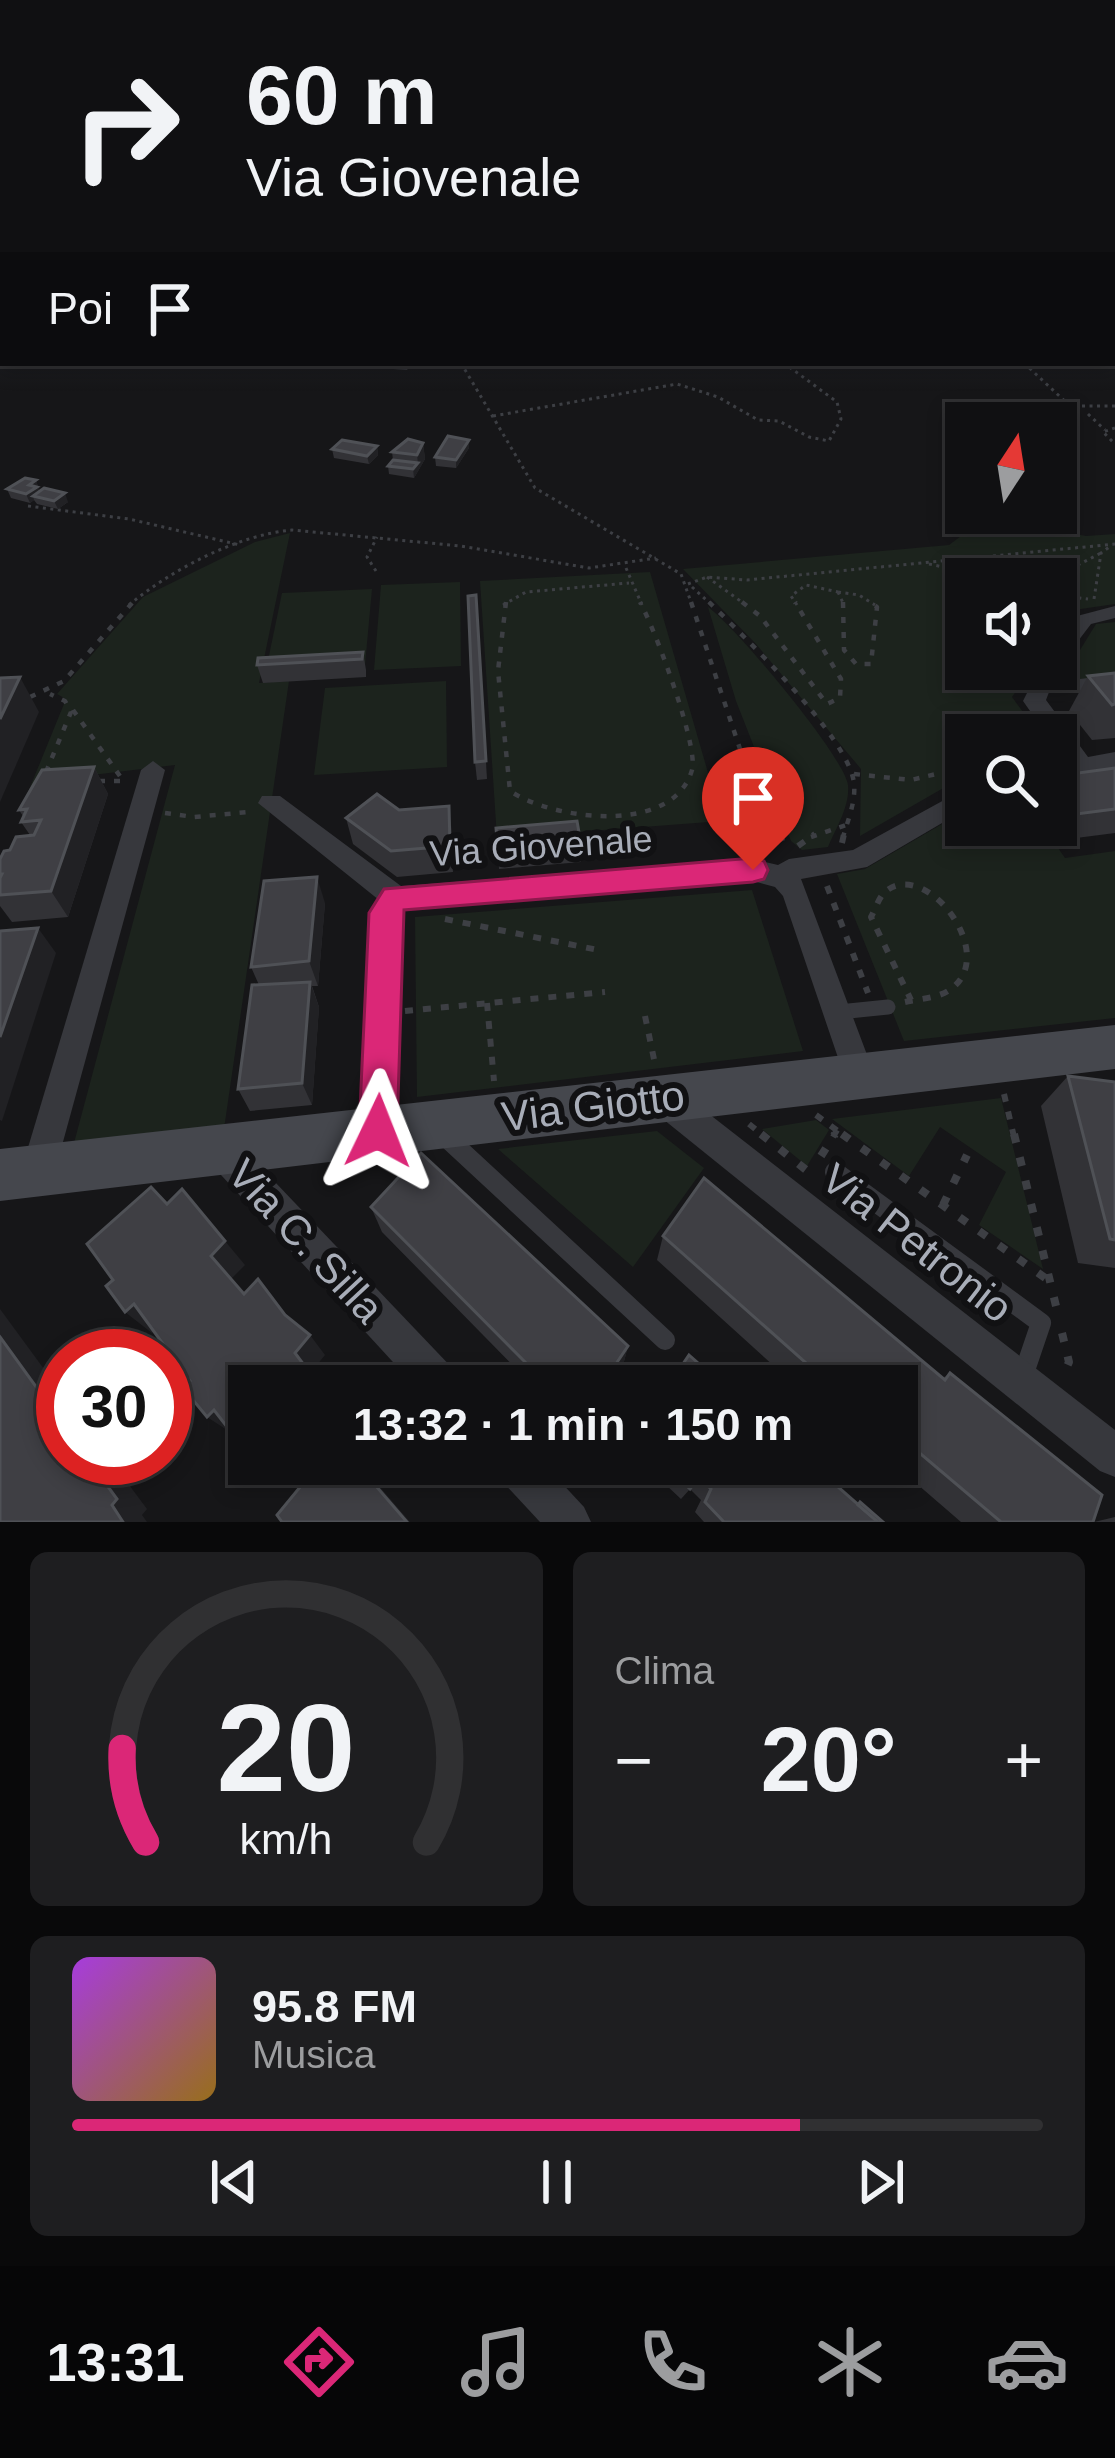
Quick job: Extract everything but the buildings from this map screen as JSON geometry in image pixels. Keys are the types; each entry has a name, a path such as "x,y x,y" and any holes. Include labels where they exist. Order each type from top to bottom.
{"street":[{"path":"1077,630 1104,608"},
{"path":"1077,767 1115,761"},
{"path":"19,1173 153,770"},
{"path":"274,806 395,898"},
{"path":"780,863 788,870 830,859 857,860 945,809"},
{"path":"780,863 795,891 859,1076"},
{"name":"Via Giovenale","path":"378,1131 385,913 395,898 753,870 780,863"},
{"name":"Via Giotto","path":"19,1173 1115,1047"},
{"name":"Via Petronio","path":"664,1099 1115,1456"},
{"name":"Via C. Silla","path":"220,1149 422,1365"},
{"path":"535,1485 569,1522"}],"lane":[{"path":"1077,686 1115,681"},
{"path":"838,1012 881,1008"},
{"path":"433,1125 664,1340"},
{"path":"835,1172 1041,1323 1021,1383"}],"path":[{"path":"462,366 524,461 529,480 545,497 656,558 688,584 762,659 844,758 852,774 853,809 830,859 881,1008 911,1000 953,988 963,976 966,956 955,914 935,896 908,884 890,886 877,898 871,917 911,1000"},
{"path":"493,416 677,384 718,397 758,419 829,441 841,419 837,401 788,366"},
{"path":"1028,366 1039,375 1048,393 1087,412 1115,406"},
{"path":"1087,412 1115,444"},
{"path":"1105,430 1115,428"},
{"path":"28,506 129,519 240,545"},
{"path":"29,697 50,694 68,680 94,644 140,596 240,545 283,530 488,549 566,569 626,568 656,558"},
{"path":"376,571 367,556 377,537"},
{"path":"688,584 707,577 746,580 1115,544"},
{"path":"1077,565 1115,544"},
{"path":"1101,553 1104,608"},
{"path":"920,562 945,567"},
{"path":"626,568 652,626 689,748 692,778 662,804 623,816 536,808 520,801 510,790 498,671 503,604 526,592 629,583"},
{"path":"707,577 760,616 827,704 840,698 841,679 791,596 815,584 859,595 877,608 871,664 856,664 844,650 844,604 838,592"},
{"path":"688,584 780,863"},
{"path":"50,694 70,706 123,781 92,781"},
{"path":"40,785 70,706"},
{"path":"852,774 913,780 945,775"},
{"path":"142,806 194,817 274,806"},
{"path":"780,863 817,833 846,825"},
{"path":"830,859 862,839"},
{"path":"780,863 815,853 830,859"},
{"path":"395,898 441,918 598,950"},
{"path":"382,1012 605,992"},
{"path":"487,1003 498,1117"},
{"path":"645,1016 664,1099"},
{"path":"1004,1093 1069,1362 1064,1373"},
{"path":"816,1115 1051,1282"},
{"path":"760,1121 748,1124 810,1173"},
{"path":"943,1204 967,1155"}],"shaded area":[{"path":"290,533 259,683 289,681 224,1129 74,1143 175,765 84,776 22,807 66,699 57,694 143,597 255,542"},
{"path":"1115,534 1115,604 1077,610 1077,558 945,558 945,690 1017,690 1012,697 1025,714 945,714 945,787 860,836 861,769 756,644 683,569 949,545 961,536"},
{"path":"650,572 722,821 497,838 480,581"},
{"path":"460,582 461,666 374,670 381,585"},
{"path":"372,589 365,665 266,670 282,593"},
{"path":"708,607 787,692 842,770 847,801 828,847 802,850 791,841 736,701"},
{"path":"1115,622 1115,677 1077,680 1077,655 1096,624"},
{"path":"446,681 447,767 314,775 325,688"},
{"path":"945,822 945,846 1057,846 1065,858 1115,851 1115,1018 904,1041 837,874 865,869"},
{"path":"752,890 803,1051 417,1097 415,917"},
{"path":"1001,1098 1043,1269 979,1225 1006,1172 940,1127 909,1176 832,1119"},
{"path":"816,1120 829,1130 807,1166 762,1129"},
{"path":"657,1131 704,1168 633,1267 498,1149"}],"route":[{"path":"378,1131 385,913 395,898 753,870"}]}
